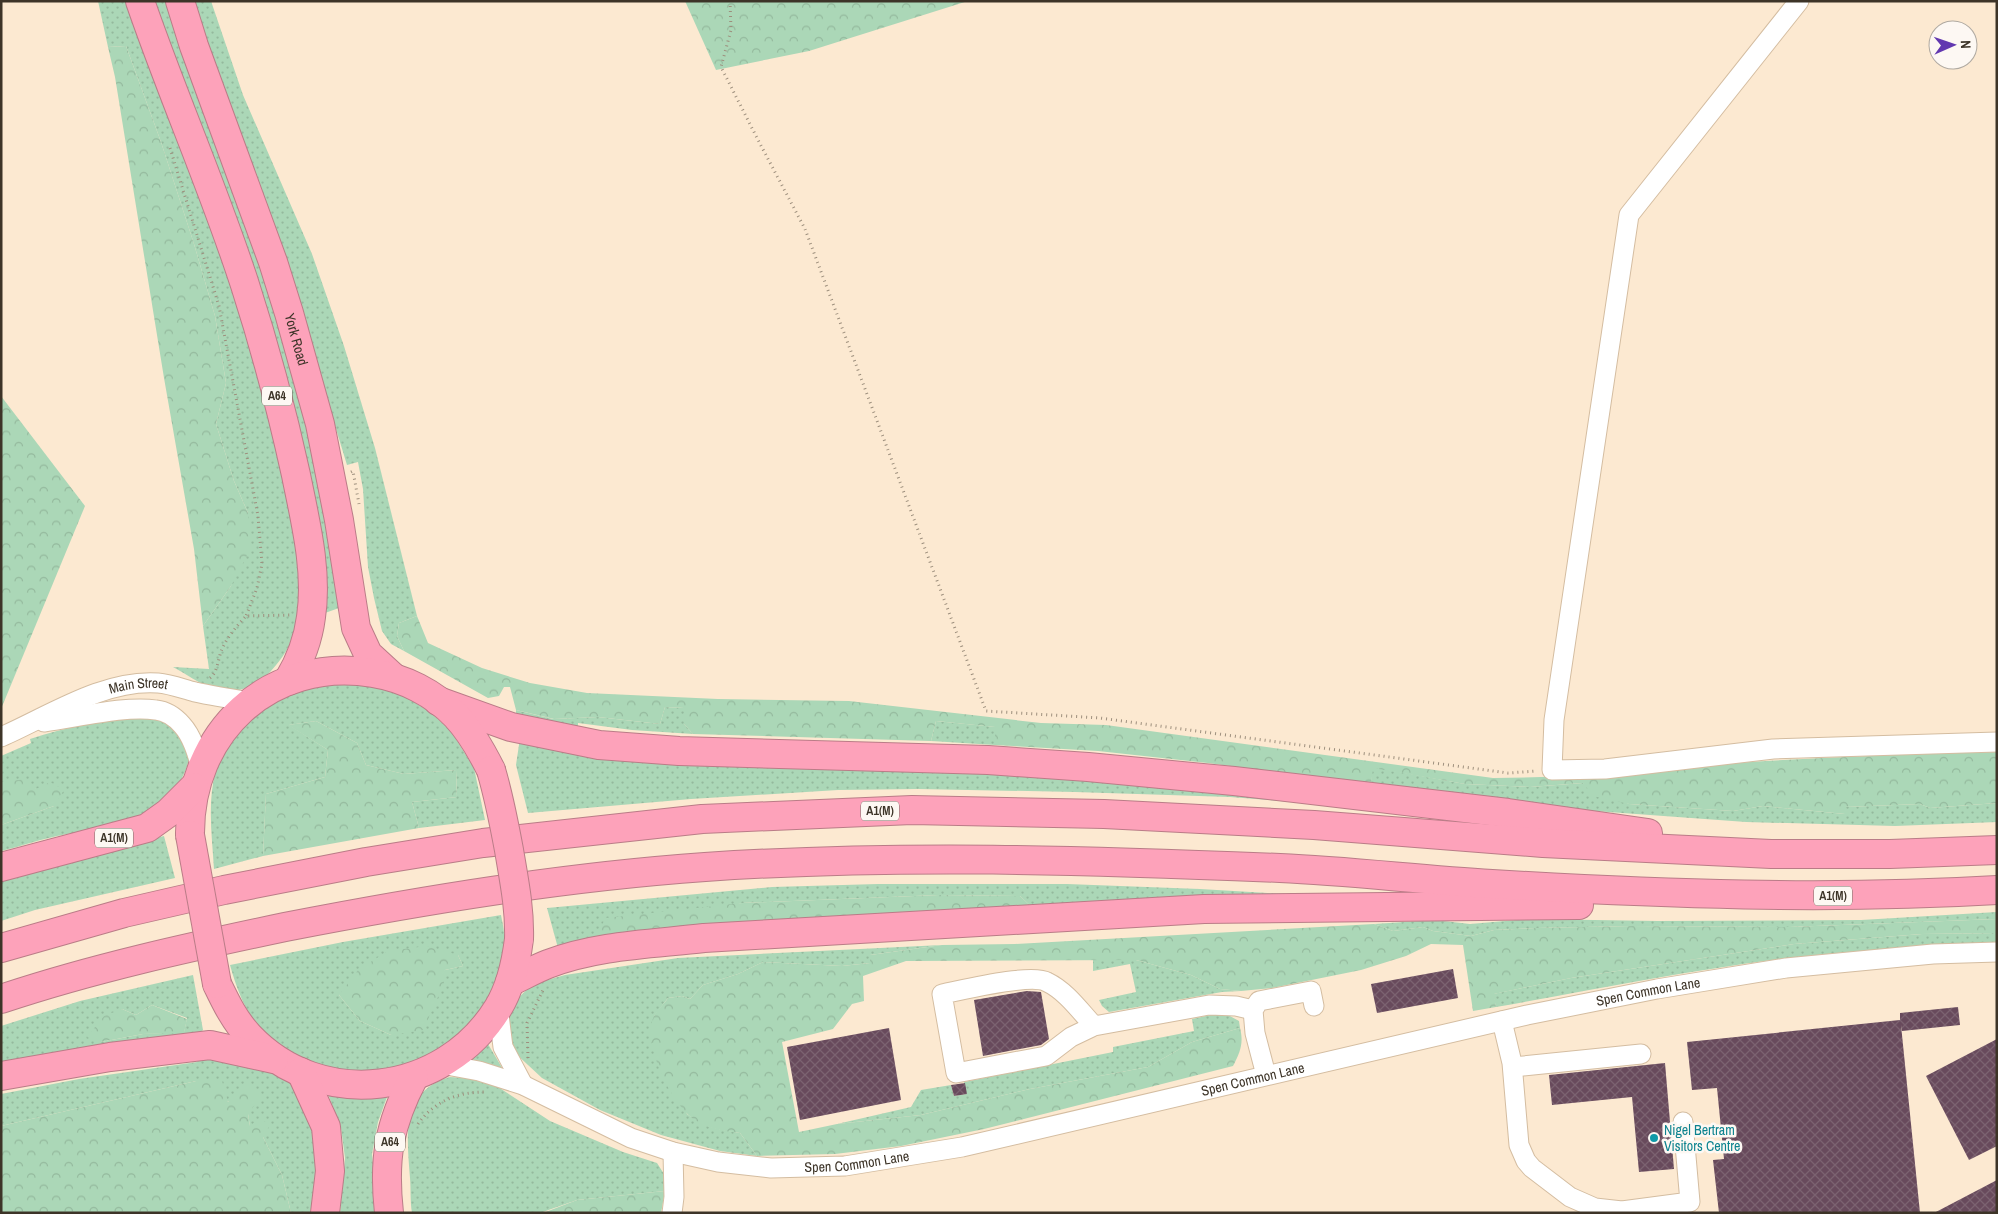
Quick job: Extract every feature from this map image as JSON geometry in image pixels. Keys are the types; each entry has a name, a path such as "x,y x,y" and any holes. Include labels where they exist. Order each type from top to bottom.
{"highway":[{"name":"A64","path":"140,1 245,284 290,449 303,511 312,582 312,616 305,648 299,663 288,681"},
{"name":"York Road","path":"180,1 194,46 274,262 292,322 320,424 339,520 356,628 368,654 393,678"},
{"path":"1,1076 110,1057 210,1045 290,1066 338,1083 357,1085 395,1082 414,1077 441,1064 473,1040 498,1007 510,982 516,961 519,939 520,916 516,891 497,791 491,770 481,750 455,715 416,687 378,674 348,670 318,672 288,681 251,702 222,731 198,777 190,819 190,835 217,984 236,1020 249,1035 290,1066 326,1127 330,1171 325,1213"},
{"name":"A1(M)","path":"438,701 511,727 598,745 679,751 969,759 1088,767 1234,781 1508,813 1644,832 1771,854"},
{"name":"A1(M)","path":"1,867 147,828 168,814 198,777"},
{"name":"A1(M)","path":"1,948 124,913 224,890 366,862 483,842 702,819 912,810 1104,814 1314,825 1543,844 1771,854 1890,854 1997,850"},
{"name":"A1(M)","path":"1,998 141,959 378,909 595,877 706,867 854,860 1022,859 1286,868 1489,884 1669,893 1801,896 1934,894 1997,890"},
{"name":"A1(M)","path":"510,982 548,964 569,958 642,945 704,938 1204,909 1594,904 1669,893"},
{"name":"A64","path":"390,1213 387,1191 390,1139 394,1119 414,1077"}],"street":[{"path":"1799,1 1629,215 1554,720 1552,770 1605,769 1773,749 1997,742"},
{"name":"Main Street","path":"1,737 31,724 64,706 122,686 142,683 160,683 211,696 251,702"},
{"name":"Main Street","path":"31,724 129,710 156,710 174,718 183,726 197,752 198,777"},
{"name":"Spen Common Lane","path":"441,1064 479,1071 523,1085 623,1134 673,1152 718,1162 771,1168 845,1166 962,1147 1502,1021 1657,989 1786,968 1934,954 1997,952"},
{"path":"1094,1026 1067,997 1048,982 1041,979 1018,980 942,994 956,1073 1046,1056 1071,1037 1094,1026 1209,1006 1236,1006 1253,1010"},
{"path":"1266,1075 1255,1033 1253,1010 1260,1001 1312,991 1314,1006"},
{"path":"498,1007 503,1047 523,1085"},
{"path":"1502,1021 1513,1067 1517,1136 1522,1154 1526,1161 1570,1197 1595,1208 1622,1211 1690,1202 1683,1122"},
{"path":"1513,1067 1611,1062 1641,1054"},
{"path":"672,1213 673,1152"}],"path":[{"path":"730,1 731,30 722,67 805,229 986,711 1100,718 1508,773 1552,770"},
{"path":"170,147 220,306 258,516 262,564 257,588 246,616"},
{"path":"528,1062 527,1022 546,984"},
{"path":"414,1130 431,1109 451,1097 464,1093 487,1092"}],"green space":[{"path":"98,1 126,1 169,110 209,221 246,334 277,447 292,514 296,537 299,583 294,635 286,651 271,671 252,685 236,691 228,692 212,689 173,667 209,669 203,626 231,586 248,513 234,481 216,424 226,383 215,316 194,244 161,142 126,46 108,47"},
{"path":"151,1 168,1 243,208 277,312 306,418 325,512 339,608 325,613"},
{"path":"194,1 211,1 243,95 312,254 344,346 375,448 417,616 399,623 397,636 404,651 391,644 382,631 368,567 363,489 358,462 347,465 272,219"},
{"path":"685,1 968,1 809,51 716,70"},
{"path":"126,46 161,142 215,316 226,383 216,424 234,481 248,513 251,548 231,586 203,626 194,549 115,77 108,47"},
{"path":"1,396 85,506 1,709"},
{"path":"417,616 428,643 482,668 530,683 587,693 718,699 849,701 1041,723 1106,725 1493,778 1584,775 1800,759 1997,752 1997,803 1930,808 1920,804 1845,807 1845,814 1763,806 1733,811 1629,804 1593,796 1583,783 1530,787 1465,784 1373,768 1371,785 1208,763 1098,751 995,745 995,727 936,721 931,741 693,734 684,724 684,708 665,707 660,724 598,717 554,719 516,710 510,687 504,687 499,696 488,698 404,651 397,636 399,623"},
{"path":"351,684 381,688 408,698 431,713 451,731 474,768 485,820 419,828 412,802 457,797 456,770 404,774 366,765 357,743 316,721 289,725 328,750 325,777 266,794 263,856 214,869 211,819 213,782 221,757 228,745 248,721 285,695 311,687"},
{"path":"665,707 685,708 684,724 693,734 632,730 578,723 578,734 516,720 516,710 553,719 598,717 660,724"},
{"path":"148,713 172,722 189,756 186,770 172,793 159,805 126,821 1,851 1,825 54,806 36,789 1,782 1,756 31,743 30,739 44,734"},
{"path":"316,721 357,743 366,765 404,774 456,770 457,797 412,802 419,828 263,856 266,794 325,777 328,750 288,725"},
{"path":"936,721 996,727 995,745 931,741"},
{"path":"520,738 946,766 1383,809 1230,797 918,789 838,790 691,799 528,813 516,765"},
{"path":"1372,767 1465,784 1530,787 1583,783 1629,804 1733,811 1763,806 1845,814 1844,807 1920,804 1930,808 1997,803 1997,822 1895,826 1746,822 1540,807 1371,785"},
{"path":"27,779 36,789 50,782 64,790 54,806 1,825 1,782"},
{"path":"164,836 175,878 35,910 1,921 1,879"},
{"path":"878,884 1067,884 1200,889 1371,899 1037,912 1020,896 939,895 742,903 590,944 558,948 547,908 772,887"},
{"path":"939,895 1020,896 1037,912 590,944 606,918 742,903"},
{"path":"1997,912 1997,919 1789,927 1632,926 1536,928 1494,930 1471,936 1433,931 1423,927 1393,931 1374,924 1435,920 1470,924 1530,919 1658,921 1861,920"},
{"path":"501,915 504,932 500,969 485,1003 463,1033 435,1055 413,1065 389,1071 340,1070 317,1064 295,1054 274,1041 257,1024 248,1011 237,988 230,965 343,942","holes":["458,955 463,966 445,970 391,1035 360,1021 339,995"]},
{"path":"1997,919 1997,933 1922,934 1794,944 1571,978 1494,994 1496,1007 1473,1011 1463,945 1431,944 1406,956 1361,970 1272,988 1241,991 1220,989 1191,975 1136,960 906,961 863,976 864,1001 852,1004 833,1029 782,1042 799,1132 837,1124 921,1115 1030,1089 1148,1067 1192,1042 1240,1028 1241,1048 1233,1066 984,1129 901,1146 835,1154 757,1156 740,1133 712,1128 696,1121 677,1102 669,1088 655,1057 652,1042 651,1028 654,1016 668,998 682,996 690,999 703,985 738,974 763,962 842,966 870,963 870,955 942,945 1015,944 1374,924 1393,931 1423,927 1433,931 1471,936 1494,930 1536,928 1632,926 1789,927"},
{"path":"1997,933 1997,942 1866,950 1788,958 1678,974 1496,1007 1493,994 1571,978 1794,944 1922,934"},
{"path":"942,945 870,955 870,963 842,966 763,962 738,974 703,985 690,999 682,996 668,998 654,1016 687,1114 706,1125 740,1133 757,1156 720,1151 661,1135 600,1110 542,1078 514,1052 507,1034 509,1015 517,999 533,984 565,975 678,958"},
{"path":"427,946 458,955 463,966 445,970 443,986 423,1030 391,1035 360,1021 339,995 358,970 388,951"},
{"path":"1093,960 1136,960 1191,975 1220,989 1241,991 1222,992 1109,1012 1102,1006 1099,1000 1136,992 1130,964 1093,971"},
{"path":"193,975 203,1030 196,1037 1,1071 1,1026 80,1001","holes":["152,1005 187,1018 184,1032 143,1034 101,1042 122,1009 136,1015"]},
{"path":"152,1005 187,1019 184,1033 143,1034 101,1042 87,1037 104,1016 122,1009 136,1015"},
{"path":"1215,1014 1228,1015 1239,1021 1240,1028 1192,1042 1148,1067 1030,1089 921,1115 837,1124 911,1107 921,1090 951,1085 954,1096 966,1094 964,1082 1113,1052 1113,1047 1194,1031 1192,1019"},
{"path":"488,1044 504,1071 469,1062"},
{"path":"200,1057 272,1069 291,1084 308,1106 315,1126 318,1178 310,1213 291,1213 282,1175 263,1137 250,1126 248,1114 196,1081 1,1126 1,1094 79,1079 197,1062"},
{"path":"450,1077 479,1079 495,1085 550,1121 623,1152 657,1163 664,1174 665,1191 577,1200 540,1213 412,1213 408,1147 410,1117 422,1093 434,1084"},
{"path":"196,1081 222,1081 228,1102 247,1084 261,1096 248,1114 250,1126 260,1118 270,1125 263,1137 282,1175 291,1213 1,1213 1,1126"},
{"path":"328,1094 362,1099 387,1097 378,1122 372,1154 378,1213 340,1213 345,1158 341,1128"},
{"path":"665,1191 661,1213 543,1213 577,1200"}],"building":[{"path":"1453,969 1458,998 1377,1013 1371,984"},
{"path":"1027,991 1041,992 1049,1039 1041,1045 983,1056 974,1000"},
{"path":"1958,1007 1960,1025 1902,1031 1901,1025 1920,1213 1719,1213 1713,1160 1724,1159 1717,1088 1692,1090 1687,1042 1900,1020 1900,1013"},
{"path":"889,1028 901,1100 800,1120 787,1047"},
{"path":"1997,1039 1997,1146 1969,1160 1926,1076"},
{"name":"Nigel Bertram Visitors Centre","path":"1665,1063 1674,1169 1639,1172 1632,1097 1552,1105 1549,1075"},
{"path":"965,1083 967,1094 954,1096 951,1085"},
{"path":"1997,1180 1997,1213 1934,1213"}],"place":[{"name":"Nigel Bertram Visitors Centre","path":"1654,1138"}]}
